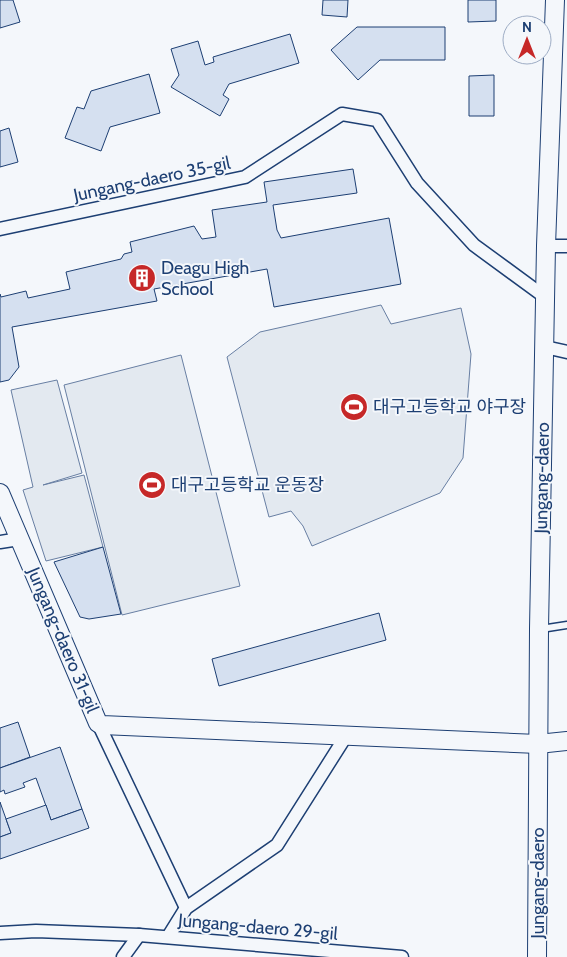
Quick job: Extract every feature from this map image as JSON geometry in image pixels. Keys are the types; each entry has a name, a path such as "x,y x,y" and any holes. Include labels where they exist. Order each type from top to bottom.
{"main road":[{"name":"Jungang-daero","path":"537,957 539,629 546,246 554,0"},
{"name":"Jungang-daero 31-gil","path":"0,493 98,723 102,725 538,744 567,741"}],"street":[{"name":"Jungang-daero 35-gil","path":"0,229 245,177 342,114 377,120 417,182 474,245 545,297"},
{"path":"546,246 567,246"},
{"path":"545,347 567,352"},
{"path":"0,542 20,539"},
{"path":"98,723 186,908"},
{"path":"168,937 186,908 277,845 346,736"},
{"name":"Jungang-daero 29-gil","path":"0,933 36,931 139,935 402,957"},
{"path":"123,957 139,935"}],"lane":[{"path":"539,629 567,625"}],"shaded area":[{"name":"대구고등학교 야구장","path":"381,305 391,324 461,308 471,354 463,458 440,493 312,546 303,526 291,511 269,517 227,357 260,332"},
{"name":"대구고등학교 운동장","path":"181,355 240,586 122,615 64,385"},
{"path":"57,380 82,473 43,485 84,475 103,547 46,561 23,490 33,487 11,390"}],"building":[{"path":"0,0 13,0 20,22 0,28"},
{"path":"323,0 348,0 347,17 322,15"},
{"path":"468,0 496,0 496,21 468,22"},
{"path":"357,27 445,27 445,60 380,60 358,80 331,50"},
{"path":"290,34 299,63 229,84 223,95 229,99 220,116 171,87 179,75 171,49 198,41 205,65 214,62 213,57"},
{"path":"149,74 160,113 110,127 101,151 65,138 77,107 84,109 91,91"},
{"path":"494,75 494,116 469,116 469,76"},
{"path":"9,128 18,162 0,167 0,131"},
{"name":"Deagu High School","path":"353,169 357,193 273,205 277,230 281,238 389,218 401,284 274,307 267,269 154,289 157,301 12,327 19,367 9,380 0,382 0,294 1,297 26,291 28,298 70,289 66,272 121,259 124,254 132,252 130,242 194,226 202,239 216,237 212,210 267,202 264,182"},
{"path":"103,547 121,614 89,619 80,617 54,562"},
{"path":"379,613 386,640 219,686 212,659"},
{"path":"18,722 30,757 0,768 0,728"},
{"path":"60,747 82,809 51,820 36,778 23,783 25,787 5,794 4,790 0,792 0,768"},
{"path":"0,802 11,833 0,837"},
{"path":"46,805 51,820 82,809 89,828 0,859 0,837 11,833 6,819"}],"place":[{"name":"Deagu High School","path":"142,278"},
{"name":"대구고등학교 야구장","path":"354,407"},
{"name":"대구고등학교 운동장","path":"152,485"}]}
